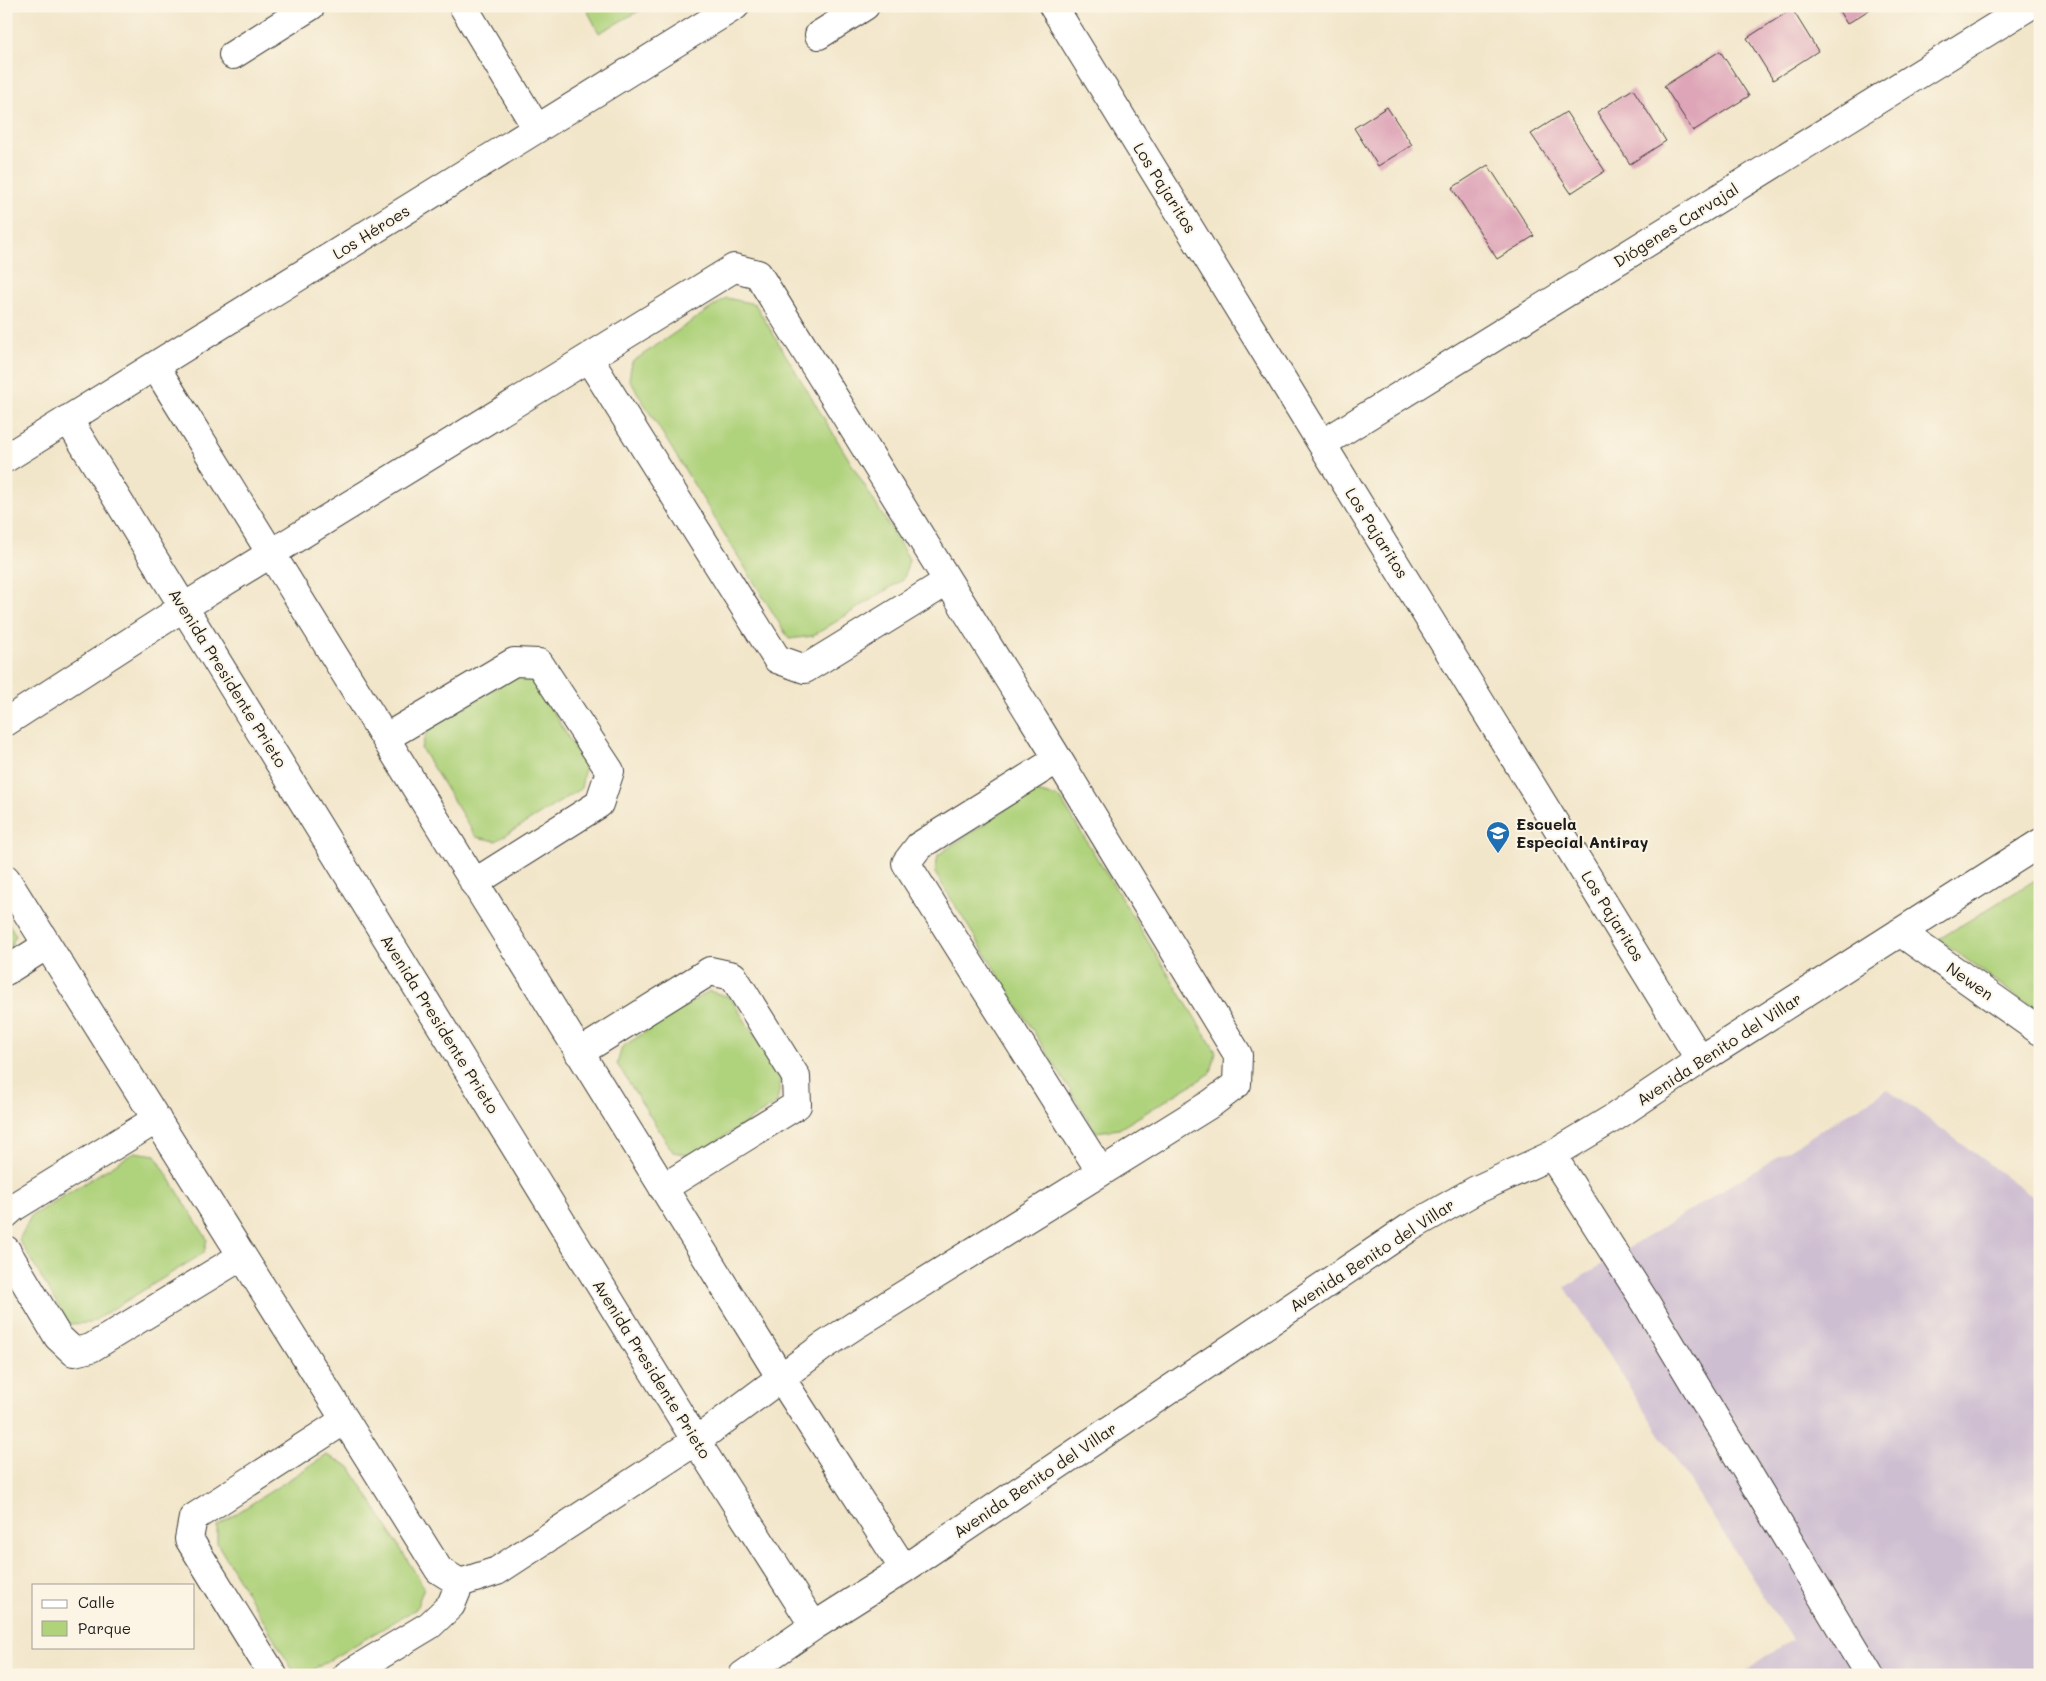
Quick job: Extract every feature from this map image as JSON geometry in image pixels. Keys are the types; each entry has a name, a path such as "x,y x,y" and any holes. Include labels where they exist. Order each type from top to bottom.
{"street":[{"path":"233,55 312,6"},
{"path":"463,6 537,129"},
{"name":"Los Héroes","path":"6,458 735,6"},
{"path":"819,35 865,6"},
{"name":"Los Pajaritos","path":"1053,6 1700,1060"},
{"name":"Diógenes Carvajal","path":"1322,444 2029,6"},
{"path":"6,722 270,553 589,359 734,268 758,274 1058,759 1238,1055 1237,1084 1212,1103 822,1347 696,1441 497,1571 460,1583 439,1570 6,879"},
{"path":"589,359 777,660 805,670 948,581"},
{"path":"155,366 781,1378 904,1569"},
{"name":"Avenida Presidente Prieto","path":"68,419 696,1441 814,1626"},
{"path":"385,738 514,662 539,662 610,771 599,804 474,883"},
{"path":"1058,759 919,846 906,863 1101,1172"},
{"name":"Avenida Benito del Villar","path":"743,1675 814,1626 904,1569 1409,1228 1476,1190 1552,1155 1616,1117 1700,1060 2040,843"},
{"name":"Newen","path":"1900,932 2040,1031"},
{"path":"6,971 48,945"},
{"path":"580,1053 710,971 733,976 796,1077 797,1105 664,1188"},
{"path":"6,1214 14,1207 157,1119"},
{"path":"1552,1155 1651,1311 1869,1675"},
{"path":"6,1250 58,1337 74,1352 91,1348 242,1256"},
{"path":"272,1675 190,1539 192,1518 345,1420"},
{"path":"347,1675 430,1625 451,1605 460,1583"}],"shaded area":[{"path":"1888,1089 2040,1202 2040,1675 1741,1675 1792,1640 1565,1287"}],"green space":[{"path":"585,6 648,6 599,33"},
{"path":"726,298 755,304 909,559 904,579 813,636 789,639 629,379 632,362"},
{"path":"514,676 536,682 585,766 581,789 496,841 476,837 421,748 427,731"},
{"path":"1033,791 1060,798 1216,1052 1211,1073 1119,1129 1096,1132 935,873 938,855"},
{"path":"2040,877 2040,1014 1939,939"},
{"path":"6,920 16,935 6,957"},
{"path":"709,991 730,997 781,1078 777,1103 694,1156 673,1152 617,1064 622,1047"},
{"path":"135,1152 155,1155 207,1239 204,1253 90,1323 69,1324 19,1240 31,1216"},
{"path":"327,1455 350,1467 424,1587 416,1609 311,1671 292,1669 217,1543 217,1526"}],"building":[{"path":"1836,6 1875,6 1847,24"},
{"path":"1792,9 1818,51 1773,80 1747,38"},
{"path":"1720,51 1749,96 1693,131 1664,86"},
{"path":"1633,89 1666,141 1630,164 1597,112"},
{"path":"1387,107 1412,145 1378,166 1354,128"},
{"path":"1566,112 1605,171 1571,193 1531,134"},
{"path":"1488,165 1534,236 1497,259 1452,188"}],"place":[{"name":"Escuela Especial Antiray","path":"1498,854"}]}
